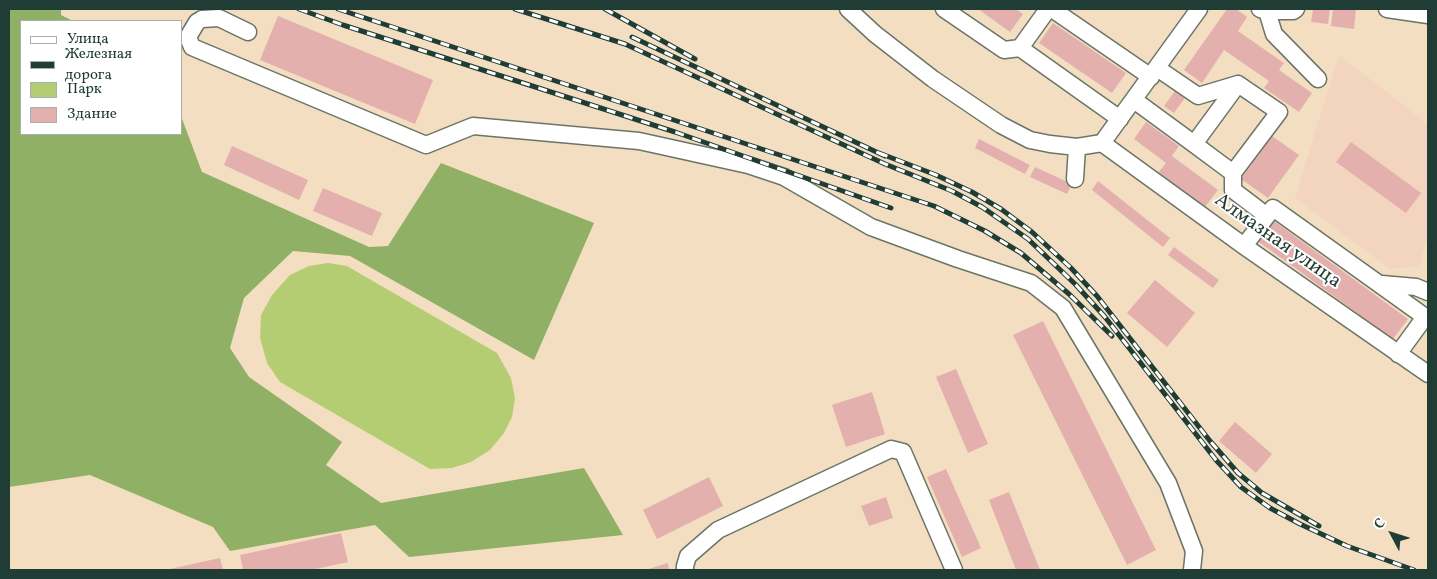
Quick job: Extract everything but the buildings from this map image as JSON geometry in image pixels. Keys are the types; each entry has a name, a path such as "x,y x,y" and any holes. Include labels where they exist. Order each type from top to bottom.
{"street":[{"path":"848,9 875,34 933,79 1001,125 1030,140 1077,147 1102,143 1199,9"},
{"path":"944,9 1004,50 1020,48 1120,118"},
{"path":"1020,48 1048,9"},
{"path":"1052,9 1154,72 1198,96 1238,84"},
{"path":"1296,9 1293,11 1263,10 1274,34 1318,79"},
{"path":"1387,9 1428,16"},
{"path":"248,32 219,18 202,19 196,22 188,37 192,47 426,145 473,126 639,141 748,165 784,177 871,227 1031,283 1063,308 1168,483 1194,551 1192,570"},
{"path":"1194,144 1238,84"},
{"path":"1238,84 1279,112 1233,173 1233,190 1267,216"},
{"path":"1134,100 1233,173"},
{"name":"Алмазная улица","path":"1102,143 1244,246 1428,374"},
{"path":"1075,179 1077,147"},
{"path":"1244,246 1272,208 1427,318 1398,354"},
{"path":"1380,284 1416,287 1428,292"},
{"path":"685,570 688,556 718,530 892,449 903,452 954,570"}],"shaded area":[{"path":"1339,55 1428,124 1428,235 1419,266 1390,269 1295,198"}],"green space":[{"path":"9,9 61,9 61,15 71,20 20,20 20,135 182,135 182,119 202,172 369,247 388,246 441,163 594,223 534,360 350,256 293,251 244,298 230,348 249,377 342,442 326,465 381,503 584,468 623,535 409,557 375,525 230,551 213,527 90,475 9,487"},
{"path":"328,263 347,266 497,353 511,378 515,398 512,417 504,433 490,450 471,462 452,468 430,469 280,382 267,363 260,338 261,315 272,295 290,275 309,266"}],"railway":[{"path":"299,9 343,25 675,132 891,208"},
{"path":"338,9 934,206 985,231 1021,253 1069,294 1112,336"},
{"path":"515,9 625,44 885,164 952,191 982,207 1028,239 1076,285 1105,317 1216,460 1241,487 1270,508 1300,524 1347,546 1414,570"},
{"path":"605,9 695,59"},
{"path":"632,37 885,156"},
{"path":"879,153 936,175 972,192 1001,209 1032,232 1071,268 1097,296 1210,441 1238,473 1262,493 1319,526"}]}
